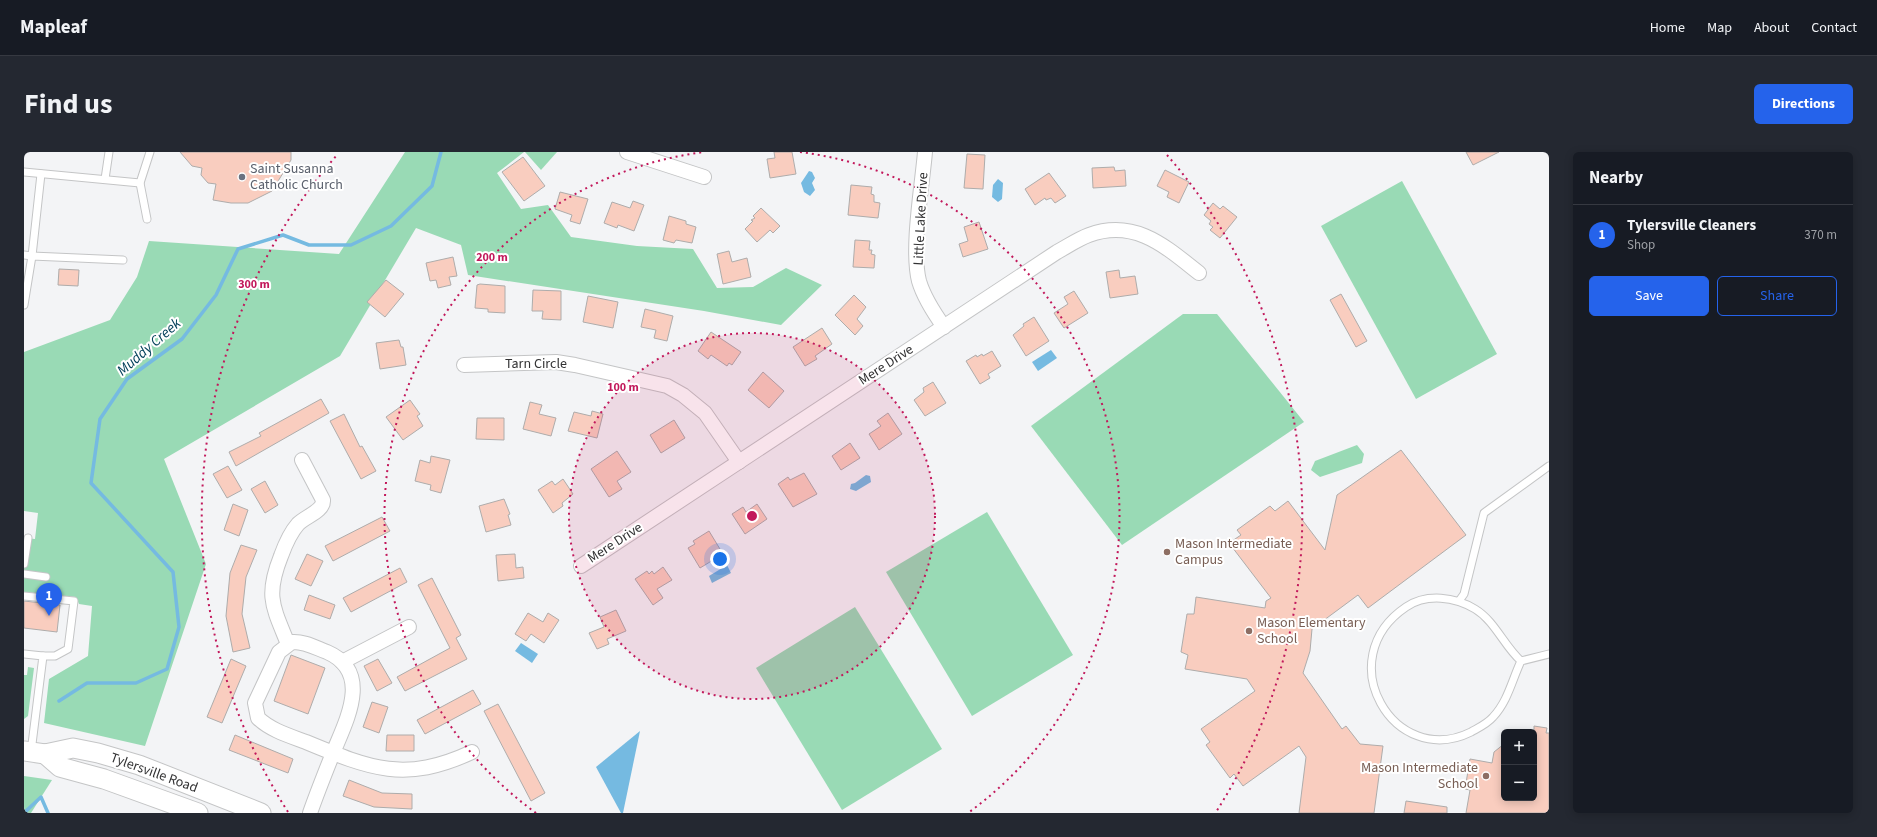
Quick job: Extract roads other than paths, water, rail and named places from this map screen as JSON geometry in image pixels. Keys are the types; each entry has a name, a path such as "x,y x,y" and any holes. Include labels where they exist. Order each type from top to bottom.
{"main road":[{"name":"Tylersville Road","path":"33,752 73,748 98,752 139,764 261,813"},
{"name":"Tylersville Road","path":"33,752 60,767 104,778 198,813"}],"street":[{"path":"627,152 704,177"},
{"name":"Little Lake Drive","path":"925,152 917,248 918,273 922,291 944,327"},
{"name":"Mere Drive","path":"581,566 1057,252 1081,239 1098,232 1116,230 1143,234 1159,242 1199,273"},
{"name":"Tarn Circle","path":"464,365 556,362 666,386 683,395 705,413 739,462"},
{"path":"288,644 274,607 271,589 272,580 293,530 299,523 321,508 324,504 324,500 302,460"},
{"path":"342,662 409,627"},
{"path":"310,813 333,753 348,715 353,696 351,677 342,662 332,655 306,644 296,642 288,644 282,648 276,658 255,703 256,714 262,722 333,753 373,767 391,770 410,771 438,766 472,752"}],"lane":[{"path":"105,180 109,152"},
{"path":"147,219 140,183 150,152"},
{"path":"24,172 140,183"},
{"path":"24,305 28,255 41,174"},
{"path":"28,255 123,260"},
{"path":"1459,601 1464,594 1484,513 1549,466"},
{"path":"24,564 28,538"},
{"path":"24,574 46,577"},
{"path":"24,596 74,601 68,649 55,656 24,654"},
{"path":"1427,598 1444,598 1459,601 1482,614 1514,655 1522,661 1503,705 1492,719 1481,727 1462,736 1445,739 1428,738 1411,733 1397,723 1385,711 1376,696 1373,684 1371,661 1375,644 1383,628 1396,614 1410,604 1427,598"},
{"path":"1522,661 1548,654"},
{"path":"33,752 43,656"}],"water":[{"path":"809,171 812,172 815,178 812,183 815,190 810,196 804,192 801,183"},
{"path":"998,179 1003,183 1002,199 998,202 992,197 993,185"},
{"path":"1051,350 1057,358 1038,371 1032,362"},
{"path":"866,475 870,476 871,482 856,491 850,489 851,484 855,483"},
{"path":"727,565 731,573 712,583 709,576"},
{"path":"521,643 538,654 532,663 515,651"},
{"path":"640,731 623,813 621,813 596,767"}],"waterway":[{"name":"Muddy Creek","path":"59,701 87,683 136,683 167,669 179,627 173,572 91,483 100,419 127,379 182,339 216,295 238,249 283,235 309,245 351,245 391,226 432,186 441,152"},
{"name":"Muddy Creek","path":"24,813 41,797 48,813"}],"place":[{"name":"Saint Susanna Catholic Church","path":"242,177"},
{"name":"Mason Intermediate Campus","path":"1167,552"},
{"name":"Tylersville Cleaners","path":"49,616"},
{"name":"Mason Elementary School","path":"1249,631"},
{"name":"Mason Intermediate School","path":"1486,776"}]}
